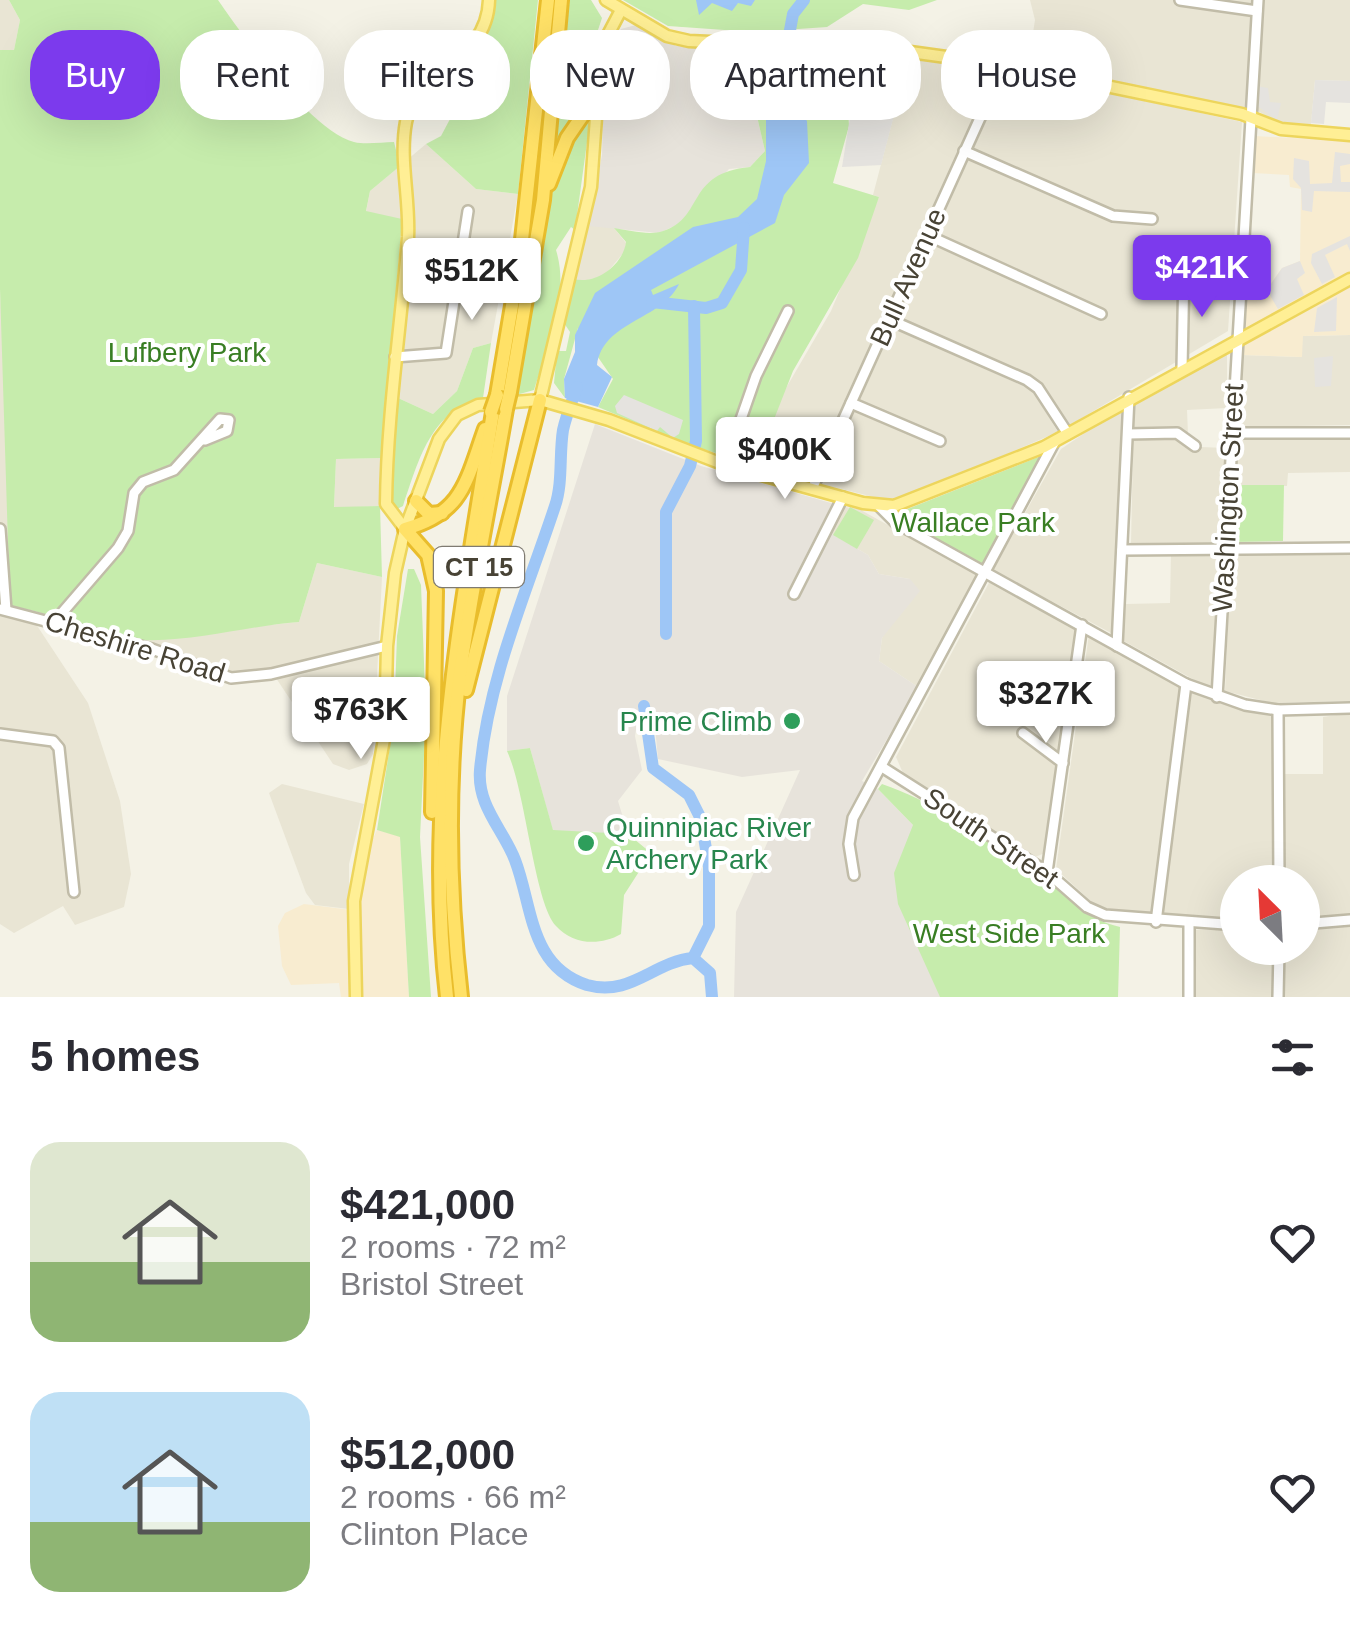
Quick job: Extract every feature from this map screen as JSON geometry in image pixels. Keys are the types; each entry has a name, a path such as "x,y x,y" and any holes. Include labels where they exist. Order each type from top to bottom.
{"highway":[{"name":"CT 15","path":"503,394 548,0"},
{"name":"CT 15","path":"448,997 440,869 448,684 497,411 543,200 561,0"},
{"path":"543,200 567,138 579,120"},
{"path":"456,726 540,400"},
{"name":"CT 15","path":"461,997 455,944 456,726 497,411"},
{"path":"440,869 433,829 434,569 405,529 449,510 497,411"},
{"path":"416,501 429,514 449,510"}],"main road":[{"path":"405,529 386,504 408,233 406,119 419,94 476,42 487,21 489,0"},
{"path":"606,0 677,39 809,44 941,58"},
{"path":"610,30 621,10"},
{"path":"1112,88 1250,118 1281,129 1350,135"},
{"path":"540,400 591,188 597,120"},
{"path":"356,997 354,901 383,749 386,646 405,529 439,439 457,415 478,405 540,400 562,404 724,465 843,498 879,506 900,505 1055,442 1182,368 1350,279"}],"street":[{"path":"1180,0 1257,6"},
{"name":"Washington Street","path":"1217,697 1257,6"},
{"name":"Bull Avenue","path":"812,489 978,120"},
{"path":"964,151 1113,216 1152,219"},
{"path":"395,357 446,354 468,211"},
{"path":"926,235 1101,314"},
{"path":"1182,368 1184,269 1240,270"},
{"path":"724,465 756,376 788,311"},
{"path":"888,319 1027,380 1038,388 1068,434"},
{"path":"1117,646 1130,398"},
{"path":"851,403 940,441"},
{"path":"1231,433 1350,432"},
{"path":"1128,434 1177,433 1195,446"},
{"path":"54,621 118,548 128,531 134,494 142,482 174,470 204,440"},
{"path":"854,875 850,844 853,818 1055,442"},
{"path":"794,594 843,498"},
{"path":"879,506 896,523 1186,684 1217,697 1278,710 1350,708"},
{"path":"0,529 3,610"},
{"path":"1122,550 1350,548"},
{"name":"Cheshire Road","path":"3,610 54,621 231,678 260,677 386,646"},
{"path":"1047,872 1082,626"},
{"path":"1156,922 1186,684"},
{"path":"1278,710 1279,865"},
{"path":"1024,732 1063,763"},
{"path":"0,734 53,741 59,748 74,892"},
{"name":"South Street","path":"882,767 1047,872 1096,911 1156,922 1220,925"},
{"path":"1320,922 1350,920"},
{"path":"1188,997 1189,924"},
{"path":"1278,997 1279,965"}],"shaded area":[{"path":"0,0 9,0 20,20 14,50 0,50"},
{"path":"1030,0 1350,0 1350,81 1315,80 1311,124 1279,123 1256,110 1112,81 1112,30 1033,30"},
{"path":"636,25 646,30 620,30"},
{"path":"670,43 690,46 690,120 758,120 765,151 750,167 729,169 679,224 659,233 588,226 602,155 603,120 670,120"},
{"path":"921,59 941,61 941,120 974,120 809,481 756,465 779,400 831,311 879,197 873,195 893,120 921,120"},
{"path":"1315,80 1350,81 1350,103 1326,102 1324,124 1311,123"},
{"path":"1257,86 1268,88 1270,102 1281,103 1277,120 1256,105"},
{"path":"1112,94 1242,122 1228,331 1070,425 1036,379 897,316 986,120 1112,120"},
{"path":"850,120 893,120 881,165 842,167"},
{"path":"1254,136 1350,141 1350,335 1303,336 1302,357 1242,355 1246,286 1269,286 1282,268 1300,261 1301,189 1290,187 1289,175 1252,173"},
{"path":"426,144 476,189 518,194 491,343 473,348 457,391 433,414 398,398 413,223 366,212 370,191"},
{"path":"1335,152 1350,154 1350,164 1340,166 1341,182 1350,182 1350,192 1314,191 1312,212 1302,210 1301,188 1293,179 1294,158 1309,161 1310,184 1332,183"},
{"path":"593,224 614,228 626,243 625,251 604,276 574,279 585,227"},
{"path":"1350,236 1350,251 1347,244 1325,255 1335,277 1322,284 1311,263 1312,254"},
{"path":"1300,261 1305,273 1297,279 1304,295 1278,309 1267,290 1282,268"},
{"path":"0,289 8,439 10,607 0,605"},
{"path":"1337,297 1336,331 1314,332 1317,308"},
{"path":"893,327 1032,390 1058,432 909,496 886,500 821,484"},
{"path":"1350,335 1350,425 1239,427 1242,355 1301,357 1302,336"},
{"path":"1227,353 1227,408 1187,410 1188,434 1201,447 1226,448 1219,544 1131,544 1134,401"},
{"path":"1333,356 1331,386 1315,387 1314,358"},
{"path":"624,395 683,420 679,434 673,438 660,427 657,431 617,413 615,406"},
{"path":"1122,408 1113,634 993,570 1061,449"},
{"path":"595,424 701,466 845,507 832,534 868,555 879,574 910,579 920,591 882,638 879,661 918,687 862,781 878,789 913,825 940,997 734,997 736,912 800,770 742,777 658,759 654,715 640,705 635,736 642,770 618,801 628,834 553,831 530,748 507,751 507,696"},
{"path":"1350,436 1350,472 1288,473 1287,486 1236,485 1238,439"},
{"path":"383,458 380,506 334,508 336,459"},
{"path":"845,507 859,509 976,574 977,580 918,687 879,661 882,638 910,579 879,574 868,555 832,534"},
{"path":"1219,552 1213,685 1209,688 1122,640 1126,604 1170,603 1171,553"},
{"path":"1350,553 1350,701 1272,703 1225,691 1231,554"},
{"path":"317,563 382,577 373,754 367,764 349,770 333,764 270,669 231,671 129,639 299,622"},
{"path":"990,581 1076,627 1045,853 1035,857 903,773 896,757"},
{"path":"0,611 30,615 88,703 120,801 131,874 124,907 75,925 63,906 14,933 0,924"},
{"path":"1089,634 1179,687 1151,917 1096,906 1056,869"},
{"path":"1192,692 1274,717 1273,865 1220,865 1220,919 1166,917 1161,910"},
{"path":"1350,713 1350,916 1320,918 1320,865 1284,865 1283,774 1323,774 1323,717"},
{"path":"282,784 364,804 349,864 349,909 315,905 306,893 269,793"},
{"path":"377,830 400,836 409,997 341,997 339,983 291,985 282,966 278,926 285,913 304,904 359,911 368,849"},
{"path":"1350,925 1350,997 1192,997 1194,930 1220,929 1220,965 1320,965 1320,926"}],"green space":[{"name":"Lufbery Park","path":"9,0 218,0 240,30 180,30 180,120 318,120 354,142 394,142 400,166 370,191 366,211 402,219 383,458 336,459 334,507 380,506 382,577 317,563 299,622 171,639 114,637 10,607 0,289 0,50 14,50 20,20"},
{"path":"496,0 538,0 535,30 530,30 530,78 518,194 476,189 426,144 441,136 450,120 510,120 510,30 488,30"},
{"path":"567,0 591,0 602,18 598,30 565,30"},
{"path":"623,0 937,0 909,10 863,4 827,27 725,30 668,26"},
{"path":"558,120 574,120 555,153"},
{"path":"586,120 590,120 575,230 571,227 556,250 560,285 551,338 534,390 516,395 556,172 570,141"},
{"path":"758,120 849,120 833,183 879,197 858,258 793,371 756,465 689,445 598,407 613,379 578,328 564,379 565,398 554,383 557,351 566,351 570,332 564,323 574,279 599,276 620,258 626,242 614,228 652,233 676,225 705,186 729,171 750,167 765,151"},
{"path":"491,343 483,398 465,404 439,426 421,455 403,506 397,509 391,500 398,398 433,414 457,391 473,348"},
{"name":"Wallace Park","path":"1041,456 1044,460 985,565 897,519 900,512"},
{"path":"1236,485 1284,485 1283,541 1233,542"},
{"path":"850,507 874,520 857,549 833,535"},
{"path":"408,569 414,569 421,585 426,714 420,837 431,997 409,997 400,837 377,830 394,720 397,636"},
{"name":"Quinnipiac River Archery Park","path":"530,748 553,830 628,834 651,853 624,895 621,934 613,938 587,942 570,937 548,913 507,751"},
{"name":"West Side Park","path":"882,784 969,827 1090,915 1120,927 1118,997 940,997 898,904 894,873 913,825 878,789"}],"water":[{"path":"696,0 755,0 751,6 738,3 732,11 712,3 699,15"},
{"path":"766,120 806,120 809,163 784,195 775,223 651,290 653,295 679,284 660,306 621,330 602,350 597,365 612,377 598,407 565,398 564,379 575,352 575,335 595,293 693,227 738,217 757,199 766,161"}],"waterway":[{"path":"790,30 793,14 804,0"},
{"path":"652,302 706,308 722,303 741,270 744,228"},
{"path":"666,634 666,512 690,466 696,441 694,306"},
{"path":"577,387 563,430 557,497 491,702 480,783 492,817 515,860 536,933 554,964 587,985 603,987 629,983 693,958 710,973 712,997"},
{"path":"644,706 653,768 689,795 701,819 709,867 709,926 693,958"}],"place":[{"name":"Prime Climb","path":"792,721"},
{"name":"Quinnipiac River Archery Park","path":"586,843"}]}
